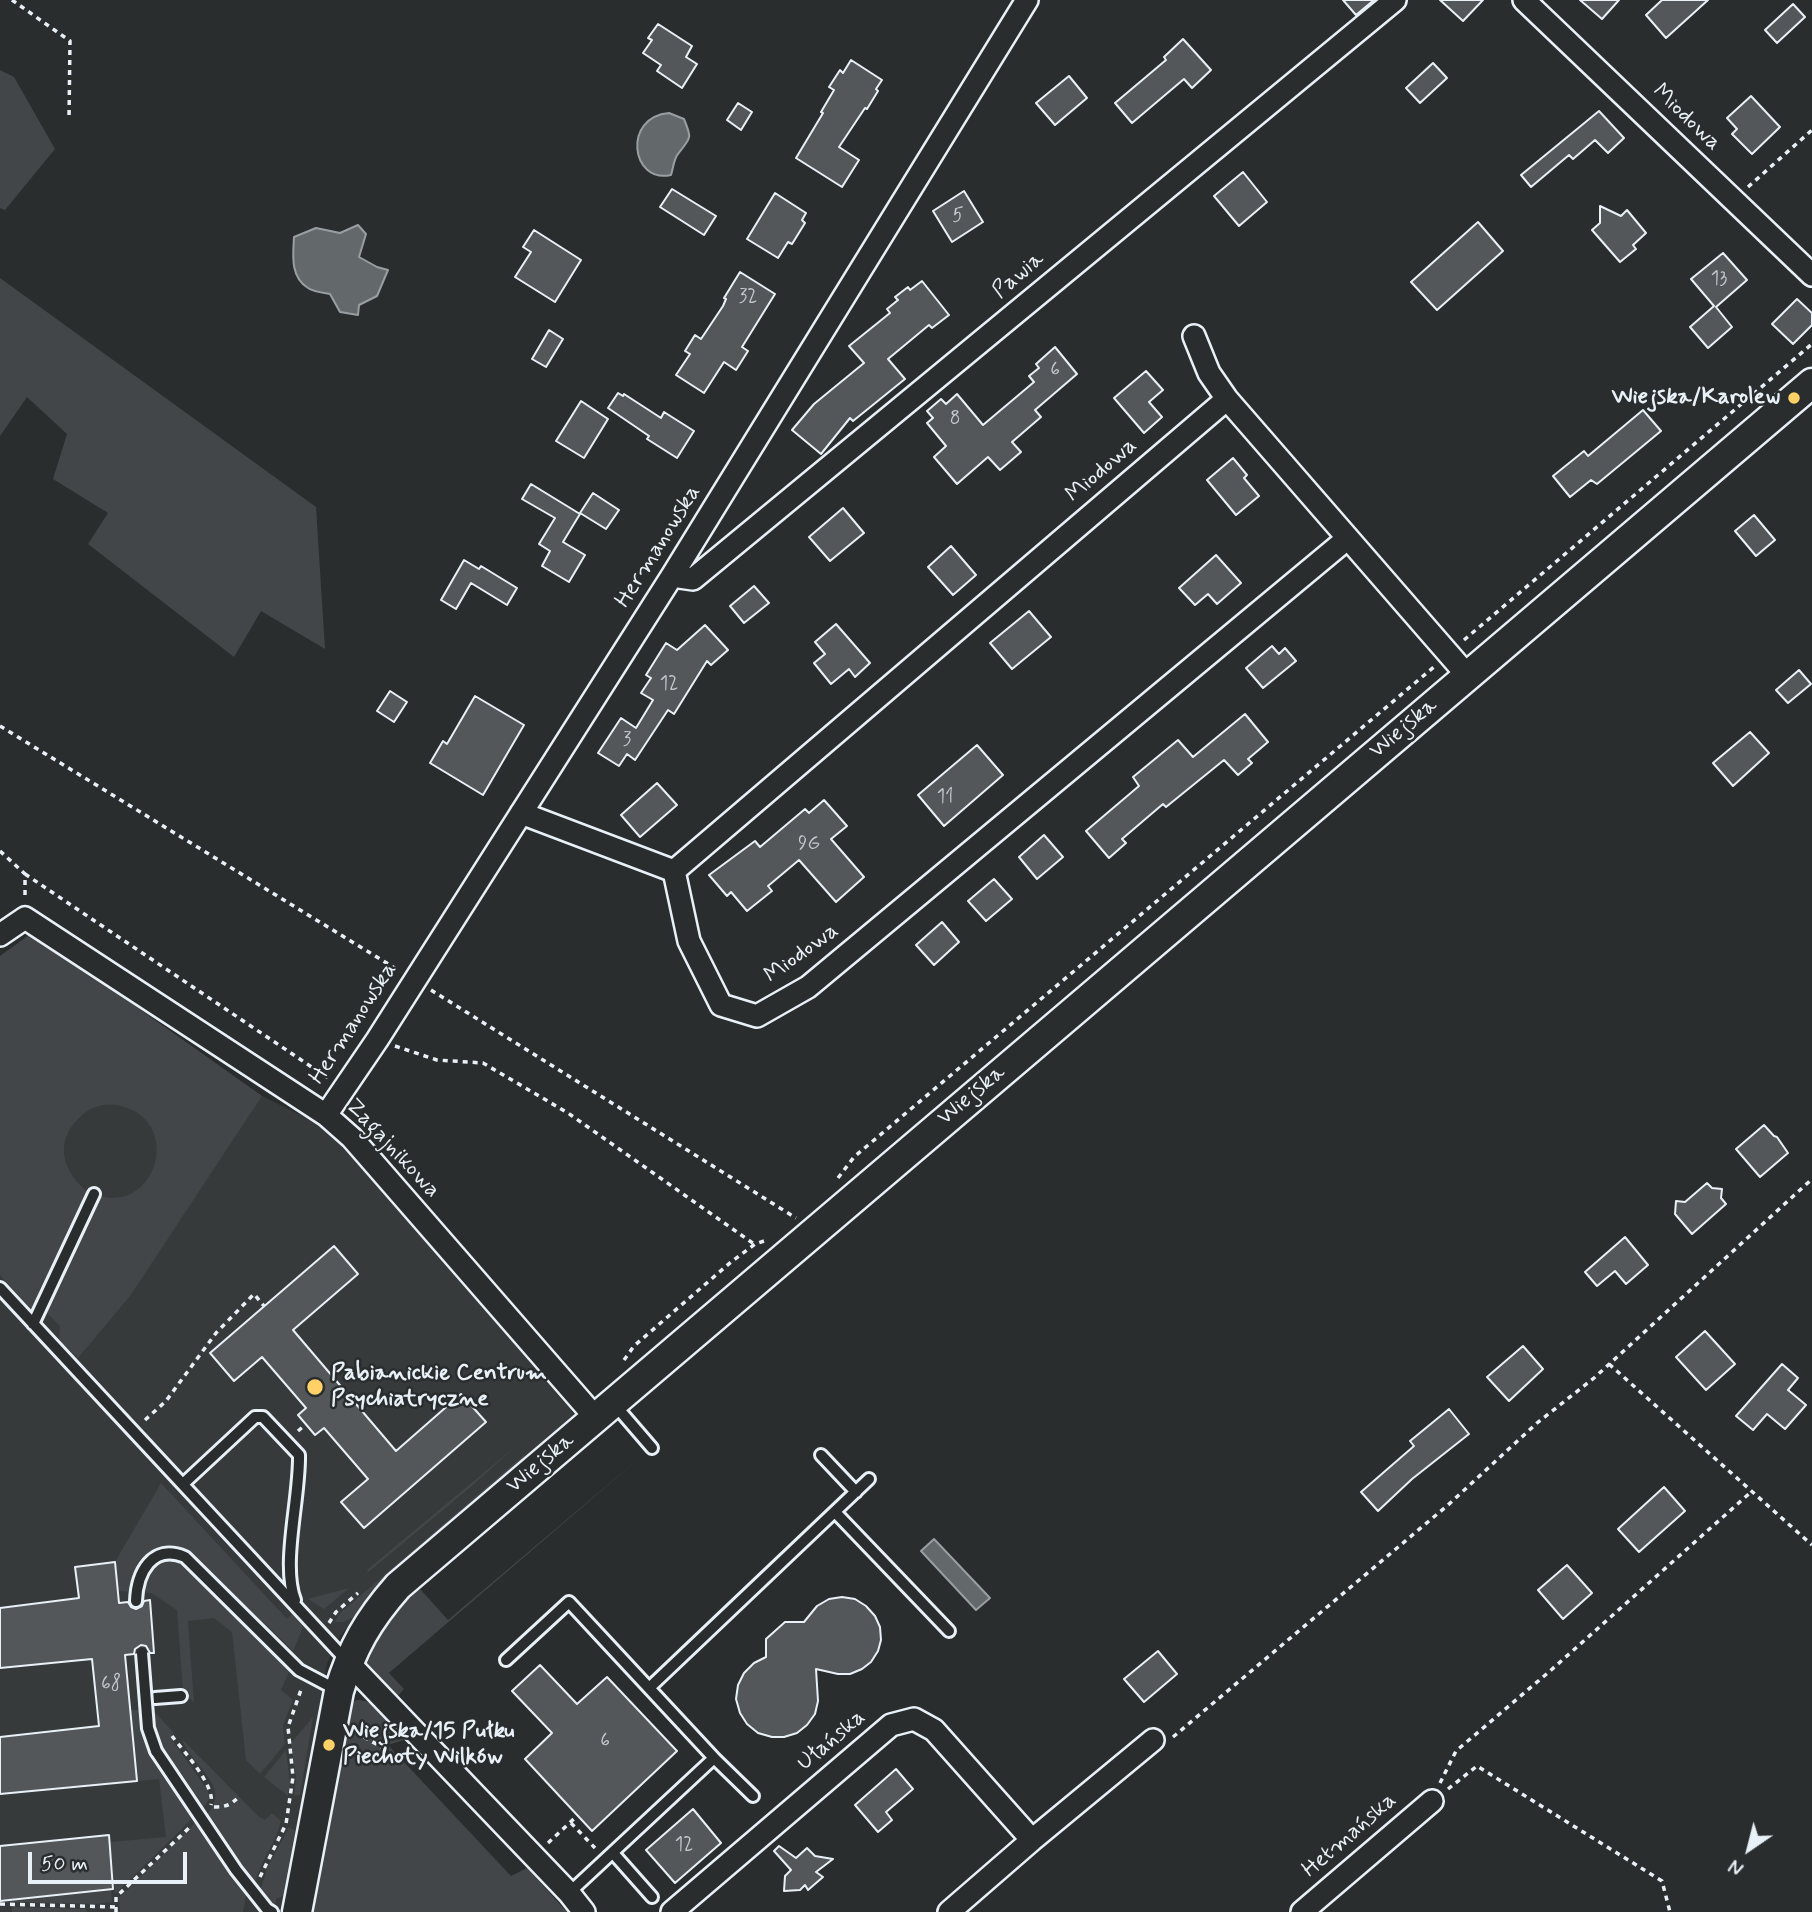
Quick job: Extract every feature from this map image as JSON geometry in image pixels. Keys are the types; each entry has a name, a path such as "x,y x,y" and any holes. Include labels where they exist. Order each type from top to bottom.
{"street":[{"name":"Hermanowska","path":"326,1115 377,1040 673,576 1027,0"},
{"name":"Pawia","path":"673,576 693,579 1395,0"},
{"name":"Miodowa","path":"1524,0 1812,275"},
{"path":"1194,336 1209,373 1227,398 1466,675"},
{"name":"Wiejska","path":"297,1912 339,1691 357,1641 374,1614 398,1586 1812,383"},
{"name":"Miodowa","path":"1227,398 674,871 689,941 721,1005 757,1016 808,988 1348,538"},
{"path":"521,813 674,871"},
{"path":"0,935 25,918"},
{"name":"Zagajnikowa","path":"25,918 326,1115 352,1138 604,1410"},
{"path":"348,1662 569,1893 584,1912"},
{"name":"Ułańska","path":"672,1912 891,1726 914,1719 934,1730 1032,1840"},
{"path":"949,1912 1032,1840 1161,1740"},
{"name":"Hetmańska","path":"1302,1912 1432,1801"}],"lane":[{"path":"33,1324 94,1194"},
{"path":"0,1288 348,1662"},
{"path":"604,1410 652,1448"},
{"path":"183,1484 254,1417 263,1417 299,1455 299,1479 288,1573 297,1606"},
{"path":"821,1455 856,1492"},
{"path":"649,1688 869,1479"},
{"path":"835,1512 949,1631"},
{"path":"136,1601 137,1581 141,1571 153,1559 176,1553 192,1562 299,1670 339,1691"},
{"path":"506,1660 569,1602 714,1758 753,1796"},
{"path":"142,1653 149,1728 156,1751 236,1870 272,1912"},
{"path":"155,1698 181,1696"},
{"path":"569,1893 714,1758"},
{"path":"609,1856 653,1897"}],"path":[{"path":"12,0 70,41 69,119"},
{"path":"1734,200 1812,130"},
{"path":"838,1178 854,1157 1812,344"},
{"path":"0,851 25,874 344,1088"},
{"path":"25,874 25,918"},
{"path":"377,1040 437,1060 483,1063 568,1113 754,1244 773,1238"},
{"path":"1161,1740 1448,1505 1537,1423 1609,1364 1812,1179"},
{"path":"788,1225 804,1212"},
{"path":"133,1431 166,1401 216,1333 254,1294 264,1306"},
{"path":"1609,1364 1812,1545"},
{"path":"1432,1801 1456,1751 1751,1492"},
{"path":"258,1884 286,1824 293,1777 288,1727 302,1686"},
{"path":"353,1731 385,1749"},
{"path":"172,1736 208,1786 213,1797 211,1808 222,1808 239,1797"},
{"path":"1432,1801 1477,1766 1662,1881 1670,1912"},
{"path":"534,1857 578,1815"},
{"path":"0,1904 116,1910 116,1897 200,1817"},
{"path":"570,1822 609,1856"},
{"path":"97,1912 106,1908"}],"shaded area":[{"path":"0,70 14,77 55,149 5,210 0,208"},
{"path":"669,113 684,119 689,138 676,158 671,175 658,175 647,170 640,160 638,137 644,126 654,117"},
{"path":"358,225 366,234 359,257 388,270 377,296 359,305 358,315 340,312 330,294 313,290 302,283 295,272 293,251 294,237 316,228 340,233"},
{"path":"0,278 316,507 325,649 261,611 234,657 88,544 108,513 53,479 67,434 27,397 0,436"},
{"path":"32,933 262,1096 329,1129 565,1403 568,1403 574,1416 574,1420 357,1613 339,1638 326,1666 322,1705 282,1912 0,1912 0,956"},
{"path":"32,933 262,1096 130,1296 78,1358 59,1340 60,1326 44,1310 97,1195 118,1198 134,1192 147,1180 155,1164 157,1146 152,1129 140,1115 121,1106 110,1104 94,1107 72,1126 64,1146 64,1156 72,1176 89,1193 33,1311 0,1275 0,956"},
{"path":"516,1446 473,1485 324,1609 308,1599 349,1588"},
{"path":"524,1455 526,1460 354,1617 335,1622 339,1614"},
{"path":"643,1455 389,1673 404,1689 395,1699 369,1673 366,1652 392,1608 415,1589 421,1590 448,1620"},
{"path":"161,1483 287,1619 292,1614 303,1627 293,1651 262,1621 250,1632 289,1672 281,1690 293,1700 283,1725 285,1744 260,1774 246,1760 232,1632 214,1618 188,1621 194,1703 183,1690 177,1610 151,1593 118,1591 115,1562"},
{"path":"934,1539 990,1598 976,1610 921,1551"},
{"path":"356,1700 371,1703 391,1720 407,1739 388,1745 511,1876 527,1868 567,1912 311,1912 350,1707"},
{"path":"130,1710 153,1710 173,1732 172,1740 207,1789 210,1798 203,1808 161,1747 151,1754 193,1818 115,1894 110,1842 166,1837 159,1779 137,1781"},
{"path":"313,1717 300,1795 294,1796 296,1778 291,1743"},
{"path":"182,1739 258,1816 265,1820 272,1813 281,1821 255,1883 207,1814 214,1804 213,1785"},
{"path":"286,1750 290,1782 288,1796 264,1777"},
{"path":"196,1822 246,1895 243,1912 120,1912 119,1898"},
{"path":"289,1827 295,1831 283,1896 276,1899 275,1905 268,1902 260,1891 268,1866"},
{"path":"111,1890 112,1902 95,1904 5,1902"},
{"path":"12,1907 86,1909 87,1912 12,1912"}],"building":[{"path":"1343,0 1374,0 1356,15"},
{"path":"1440,0 1483,0 1463,21"},
{"path":"1580,0 1619,0 1602,19"},
{"path":"1662,0 1708,0 1666,38 1646,15"},
{"path":"1793,4 1805,17 1777,43 1765,30"},
{"path":"658,24 692,46 686,57 697,64 682,88 657,71 661,65 643,53 652,40 648,38"},
{"path":"1183,39 1211,70 1192,88 1184,79 1132,123 1115,103 1166,60 1164,57"},
{"path":"851,60 882,80 867,109 865,108 839,147 859,160 842,187 796,158 834,90 829,87 840,70 843,73"},
{"path":"1433,63 1447,78 1420,103 1406,88"},
{"path":"1069,76 1087,98 1055,125 1036,103"},
{"path":"1751,96 1780,127 1752,154 1732,134 1737,129 1727,118"},
{"path":"738,103 752,112 741,130 727,120"},
{"path":"1599,111 1624,138 1608,153 1595,140 1573,159 1569,155 1531,187 1521,175"},
{"path":"1243,172 1267,202 1239,226 1214,196"},
{"path":"672,189 716,216 704,235 660,207"},
{"path":"964,191 983,222 952,242 933,211"},
{"path":"775,193 806,213 802,220 805,223 792,244 788,242 778,258 747,239"},
{"path":"1600,206 1621,216 1627,210 1646,233 1633,245 1636,249 1620,262 1592,230 1600,223"},
{"path":"1478,222 1503,251 1437,310 1411,282"},
{"path":"534,230 581,260 555,302 515,277 531,252 523,247"},
{"path":"1723,253 1747,280 1716,307 1732,327 1708,348 1690,327 1714,306 1691,279"},
{"path":"740,272 775,294 742,347 748,351 736,370 724,362 704,393 676,375 690,354 685,351 695,335 701,339 723,306 726,299 724,298"},
{"path":"922,281 949,315 932,328 929,325 888,359 905,379 853,421 850,418 821,454 792,430 814,404 864,363 849,346 890,313 887,309 898,300 895,297"},
{"path":"1797,299 1812,313 1812,325 1793,344 1772,324"},
{"path":"549,330 563,339 546,367 532,359"},
{"path":"1055,347 1077,374 1035,410 1041,417 1012,442 1021,452 1000,470 988,457 957,484 934,457 946,446 927,423 933,418 927,411 941,399 946,404 957,394 983,425 1034,382 1029,376 1039,368 1036,364"},
{"path":"1146,371 1163,390 1149,402 1162,417 1144,433 1114,398"},
{"path":"618,393 623,396 624,394 661,418 664,412 694,431 677,458 647,439 649,436 608,408"},
{"path":"581,401 608,419 584,458 556,441"},
{"path":"1643,410 1661,431 1597,484 1591,480 1570,497 1553,476 1584,451 1588,456"},
{"path":"1233,458 1247,475 1244,478 1259,496 1236,515 1207,480"},
{"path":"531,484 580,514 563,542 585,555 569,582 542,566 550,551 539,544 555,518 522,499"},
{"path":"593,493 619,510 606,529 580,513"},
{"path":"843,508 864,533 830,561 809,537"},
{"path":"1754,515 1775,540 1756,556 1735,531"},
{"path":"951,546 976,575 953,595 928,567"},
{"path":"1216,555 1241,583 1217,604 1208,594 1195,605 1179,588"},
{"path":"464,560 479,569 481,566 517,588 507,605 471,583 456,609 441,600"},
{"path":"754,586 769,603 744,623 730,606"},
{"path":"1029,611 1051,637 1012,669 990,643"},
{"path":"836,624 870,663 855,677 849,669 831,684 814,663 825,654 815,642"},
{"path":"705,625 728,650 711,665 707,661 674,714 668,710 635,760 627,754 619,766 598,753 621,718 636,728 653,700 641,693 651,678 646,675 666,643 677,650"},
{"path":"1272,646 1279,654 1285,648 1296,661 1263,688 1246,668"},
{"path":"1799,670 1811,684 1788,703 1776,690"},
{"path":"390,691 407,702 394,722 377,711"},
{"path":"475,696 524,725 483,795 430,763 443,741 447,744"},
{"path":"1245,714 1268,742 1248,759 1252,763 1238,775 1224,760 1166,807 1163,804 1122,839 1126,843 1109,858 1086,831 1139,786 1133,777 1178,740 1193,757"},
{"path":"1750,732 1769,753 1733,786 1713,763"},
{"path":"977,745 1003,775 944,826 918,795"},
{"path":"657,783 677,805 640,837 621,815"},
{"path":"824,800 847,826 831,839 864,877 836,902 799,860 768,886 772,891 747,911 731,892 727,896 709,875 755,841 760,847 805,809 809,813"},
{"path":"1044,835 1063,857 1037,879 1019,857"},
{"path":"994,879 1012,899 986,921 968,901"},
{"path":"942,922 959,942 934,965 916,945"},
{"path":"1764,1125 1788,1153 1760,1177 1736,1149"},
{"path":"1707,1183 1712,1188 1722,1189 1721,1198 1726,1204 1692,1234 1675,1214 1676,1201 1685,1202"},
{"path":"1625,1237 1648,1265 1626,1284 1615,1271 1597,1286 1585,1272"},
{"name":"Pabianickie Centrum Psychiatryczne","path":"334,1246 358,1274 293,1330 396,1451 461,1394 486,1422 364,1528 341,1502 368,1479 324,1428 315,1435 298,1415 306,1408 262,1357 234,1381 210,1353"},
{"path":"1705,1331 1735,1364 1706,1390 1676,1357"},
{"path":"1523,1346 1543,1369 1509,1401 1487,1377"},
{"path":"1782,1364 1798,1378 1788,1390 1806,1405 1785,1429 1767,1414 1753,1430 1736,1416"},
{"path":"1449,1409 1469,1434 1412,1479 1378,1511 1361,1492 1414,1446 1410,1441"},
{"path":"1664,1487 1685,1511 1639,1552 1618,1529"},
{"path":"115,1562 119,1603 128,1602 136,1609 142,1606 144,1601 150,1600 154,1653 141,1645 135,1649 134,1654 125,1655 137,1781 0,1794 0,1737 99,1726 92,1659 0,1668 0,1608 79,1598 75,1567"},
{"path":"1567,1565 1592,1593 1563,1619 1538,1590"},
{"path":"829,1599 855,1599 875,1616 880,1627 878,1651 871,1662 850,1674 816,1669 818,1701 815,1714 797,1733 772,1737 758,1733 747,1724 736,1699 738,1685 744,1673 754,1663 766,1657 766,1639 785,1622 804,1622 817,1606"},
{"path":"1158,1651 1177,1674 1144,1702 1124,1679"},
{"path":"540,1665 577,1704 607,1677 677,1751 592,1831 525,1759 552,1733 512,1691"},
{"path":"896,1769 913,1789 886,1812 892,1820 878,1832 855,1805"},
{"path":"693,1809 721,1843 675,1883 646,1850"},
{"path":"109,1835 113,1889 0,1901 0,1846"},
{"path":"779,1846 796,1858 807,1848 815,1856 833,1859 816,1872 823,1877 808,1890 805,1885 800,1890 784,1891 785,1876 791,1870 774,1851"}],"place":[{"name":"Wiejska/Karolew","path":"1794,398"},
{"name":"Pabianickie Centrum Psychiatryczne","path":"315,1387"},
{"name":"Wiejska/15 Pułku Piechoty Wilków","path":"329,1745"}]}
